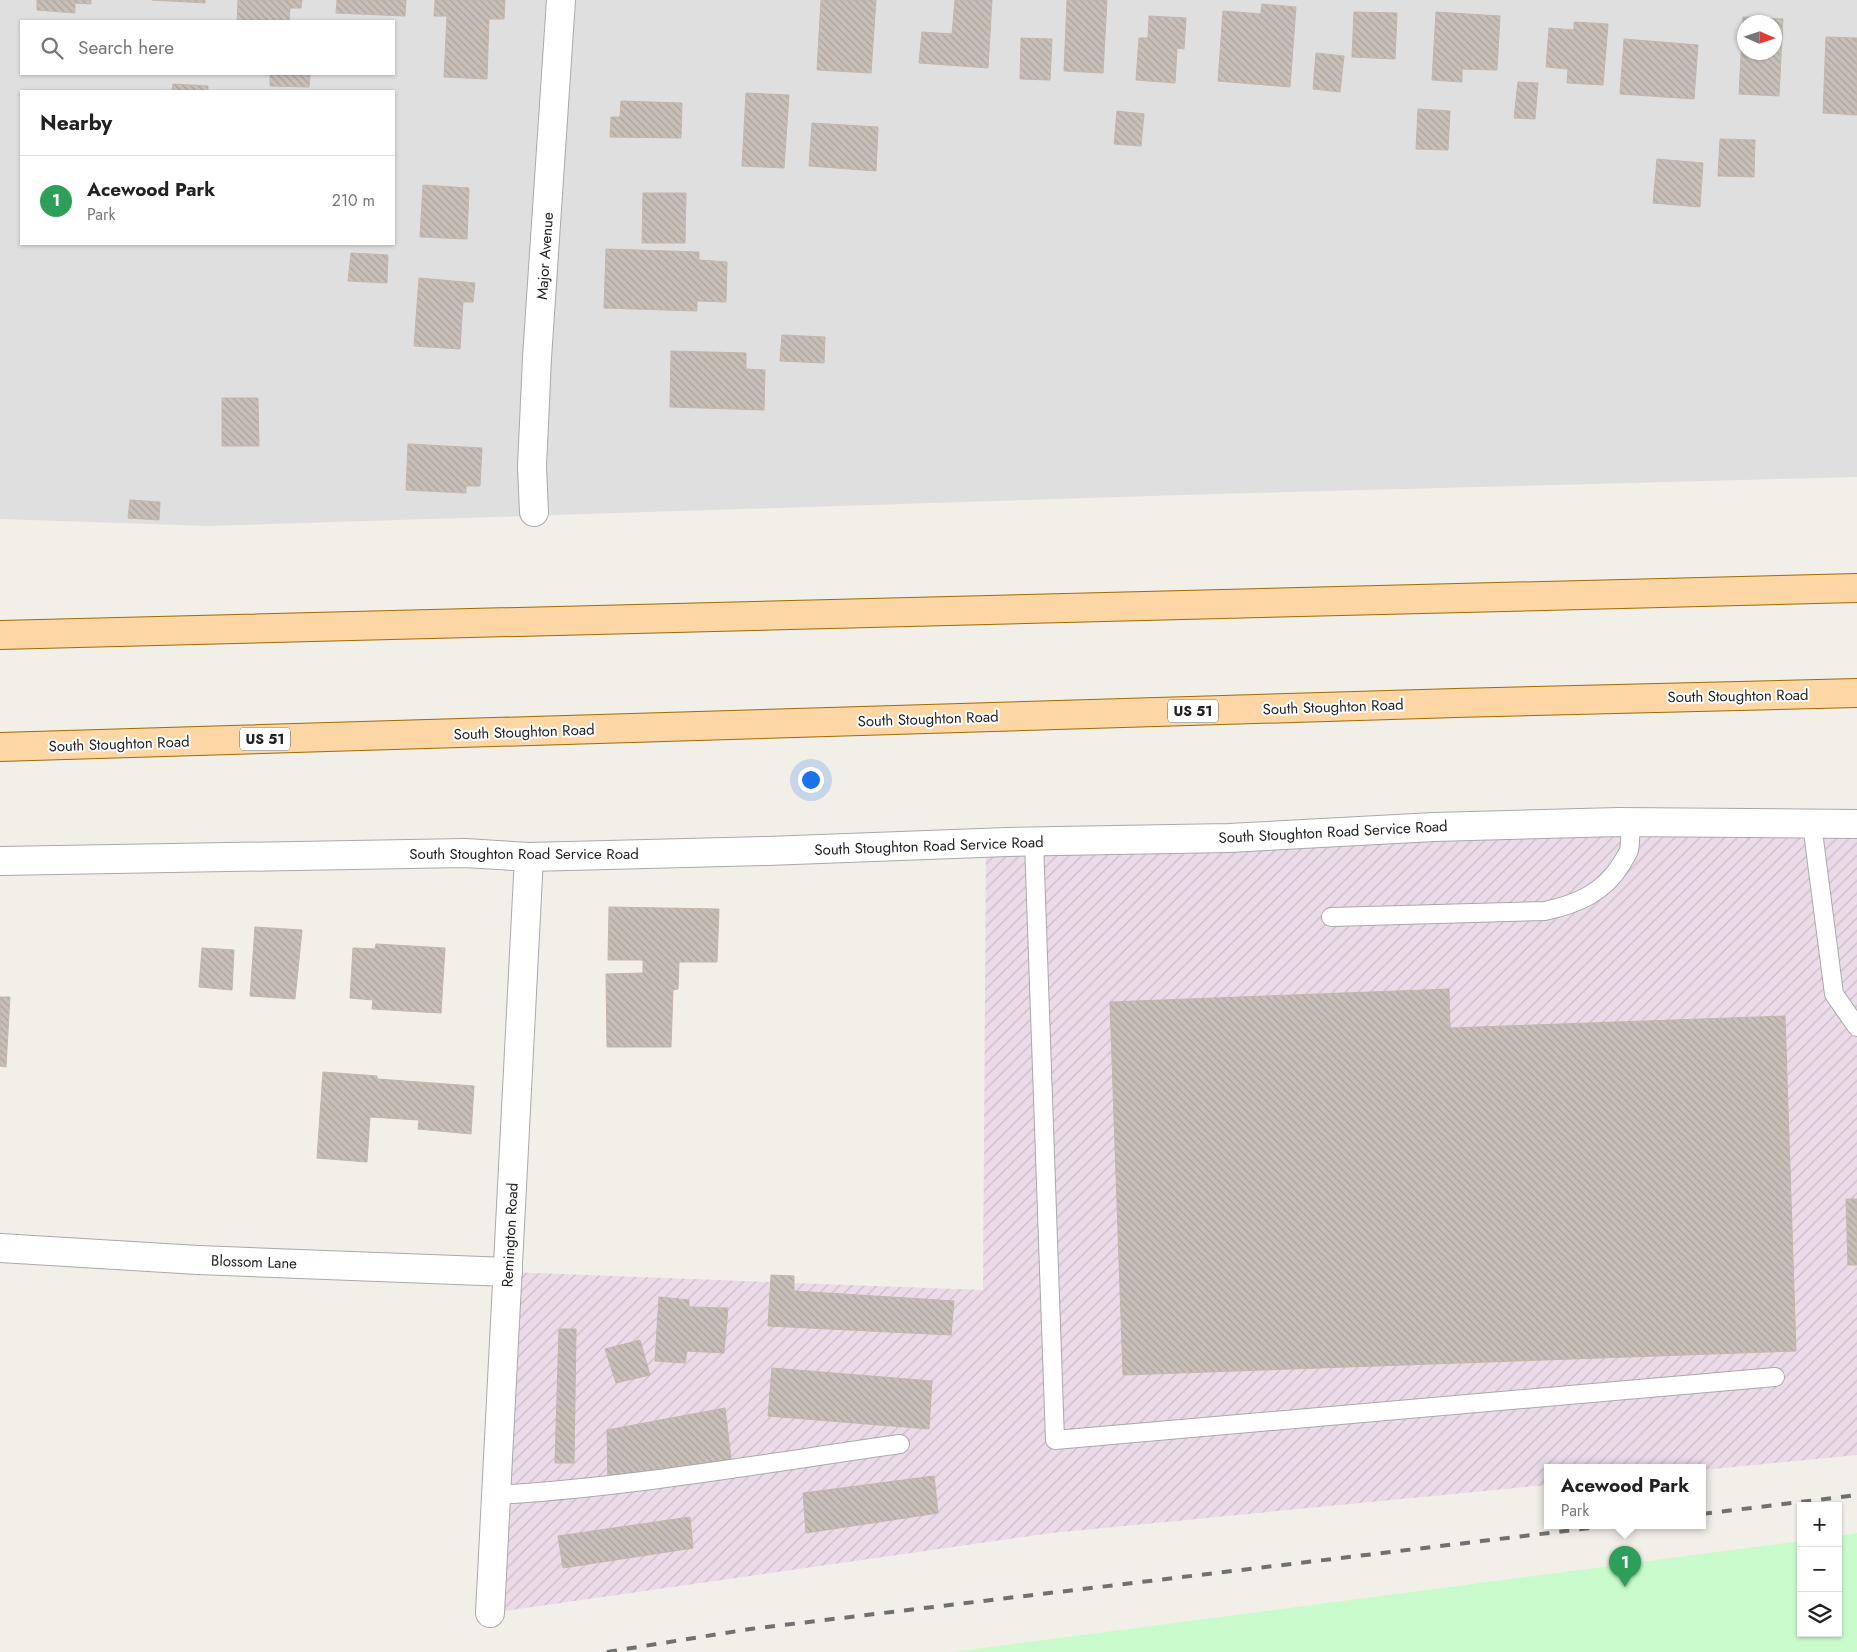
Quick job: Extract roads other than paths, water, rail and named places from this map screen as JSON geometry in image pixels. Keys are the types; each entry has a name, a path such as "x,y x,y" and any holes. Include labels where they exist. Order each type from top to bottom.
{"main road":[{"path":"0,635 1857,588"},
{"path":"0,655 196,630"},
{"name":"South Stoughton Road","path":"0,748 1456,703 1857,693"}],"street":[{"name":"Major Avenue","path":"534,512 532,467 537,358 561,0"},
{"name":"South Stoughton Road Service Road","path":"0,861 131,857 465,853 530,857 1229,838 1434,826 1630,822 1857,824"},
{"name":"Remington Road","path":"490,1614 530,857"},
{"name":"Blossom Lane","path":"0,1248 208,1260 508,1272"}],"lane":[{"path":"1331,917 1545,911 1570,906 1591,895 1607,882 1619,868 1629,851 1630,822"},
{"path":"1812,824 1834,994 1857,1027"},
{"path":"1034,842 1055,1440 1775,1376"},
{"path":"497,1495 553,1492 900,1444"}],"railway":[{"path":"1706,1514 1857,1495"},
{"path":"607,1652 750,1629 1582,1529"}],"place":[{"name":"Acewood Park","path":"1625,1587"}]}
